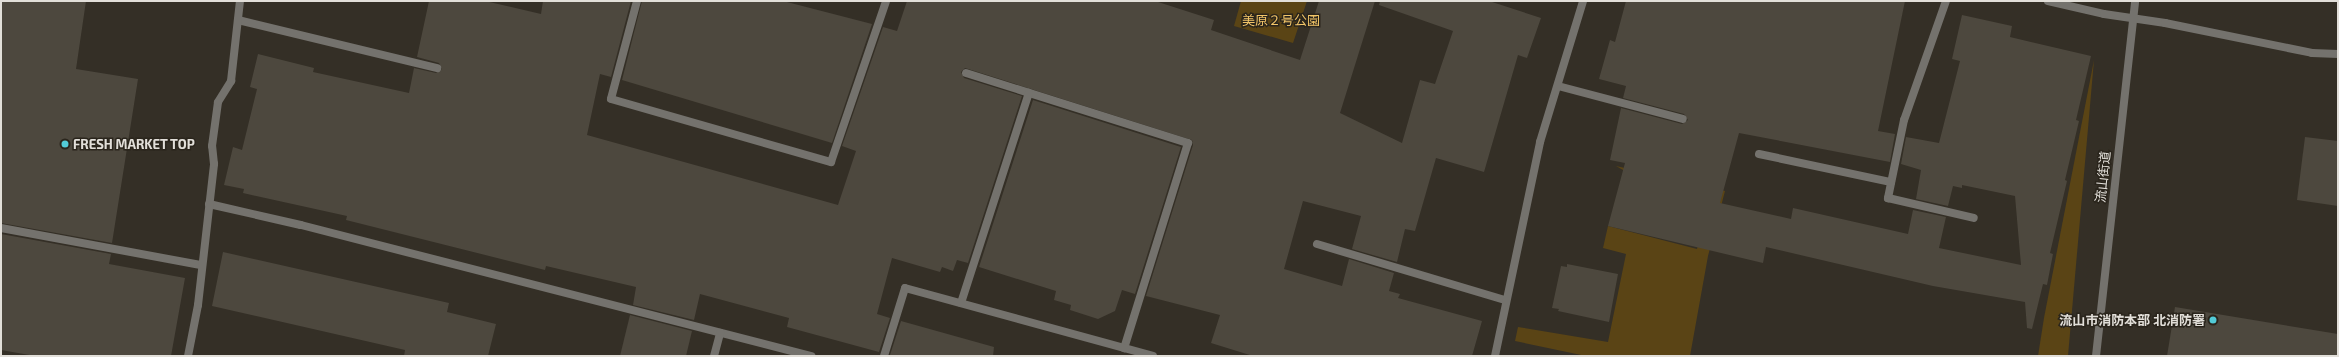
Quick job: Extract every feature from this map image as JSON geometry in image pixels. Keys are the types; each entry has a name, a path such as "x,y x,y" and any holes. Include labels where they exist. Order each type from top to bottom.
{"street":[{"path":"188,356 198,305 218,102 231,81 240,1"},
{"path":"637,1 611,99 831,162 886,1"},
{"path":"1495,356 1505,300 1540,142 1583,1"},
{"path":"1946,1 1904,120 1888,198 1974,218"},
{"path":"2048,1 2312,53 2338,54"},
{"name":"流山街道","path":"2096,356 2135,1"},
{"path":"238,20 437,68"},
{"path":"966,73 1188,143 1124,348"},
{"path":"1558,86 1684,119"},
{"path":"961,303 1029,93"},
{"path":"1759,154 1891,182"},
{"path":"209,204 301,225 811,356"},
{"path":"1,228 201,265"},
{"path":"1317,244 1505,300"},
{"path":"884,356 905,288 1154,356"},
{"path":"714,356 720,333"}],"green space":[{"name":"美原２号公園","path":"1241,1 1307,1 1293,43 1234,26"},
{"path":"2094,60 2068,356 2038,356 2044,318"},
{"path":"1616,166 1725,191 1708,256 1690,356 1586,356 1515,341 1518,327 1608,342 1626,254 1603,248 1608,226 1697,249 1711,193 1623,170"}],"building":[{"name":"FRESH MARKET TOP","path":"1,1 86,1 76,69 138,79 112,243 1,223"},
{"path":"429,1 485,1 541,14 543,1 631,1 611,77 600,74 587,135 838,205 856,151 842,146 883,27 897,31 907,1 1155,1 1214,20 1211,30 1300,60 1319,1 1375,1 1340,113 1402,143 1420,80 1435,84 1453,31 1379,5 1380,1 1489,1 1541,18 1527,58 1518,55 1484,172 1436,158 1415,231 1405,229 1397,262 1352,249 1361,216 1303,201 1284,269 1342,286 1349,259 1394,273 1389,291 1400,294 1398,298 1482,321 1472,356 1253,356 1211,343 1220,315 1146,296 1193,145 1192,140 965,68 961,72 964,78 1022,96 968,263 957,260 953,271 942,267 940,272 892,258 877,314 890,318 879,352 787,327 789,318 700,294 694,320 633,305 636,287 546,266 545,270 346,220 347,216 243,193 244,189 224,185 233,147 242,150 257,89 250,87 258,54 314,68 313,72 409,93 414,68 436,73 442,69 439,63 417,57"},
{"path":"642,1 783,1 872,24 832,143 622,80"},
{"path":"1626,1 1905,1 1878,131 1895,134 1890,162 1739,133 1720,203 1791,219 1793,208 1908,234 1913,210 1946,217 1939,248 2021,265 2015,196 1962,185 1962,188 1953,186 1948,206 1916,199 1921,170 1901,164 1906,137 1939,143 1960,61 1952,59 1962,15 2012,26 2010,37 2091,56 2076,120 2079,121 2065,180 2067,181 2050,253 2053,254 2047,285 2043,284 2032,329 2027,328 2025,302 1933,286 1766,247 1763,263 1608,226 1625,163 1610,160 1621,108 1682,124 1688,120 1684,114 1623,98 1626,86 1599,79 1610,40 1615,42"},
{"path":"1033,100 1181,147 1135,294 1122,290 1115,311 1098,319 1070,310 1071,305 1054,300 1056,291 979,267"},
{"path":"2305,137 2338,141 2338,206 2297,200"},
{"path":"1,234 111,254 109,264 185,278 171,356 35,356 1,350"},
{"path":"223,252 449,303 447,312 496,324 488,356 404,356 405,350 212,306"},
{"path":"1567,264 1618,274 1609,322 1558,311 1559,309 1552,308 1561,266 1567,267"},
{"name":"流山市消防本部 北消防署","path":"2175,307 2338,334 2338,356 2167,356"},
{"path":"630,315 692,331 686,356 620,356"},
{"path":"901,321 994,347 993,356 890,355"}],"place":[{"name":"FRESH MARKET TOP","path":"65,144"},
{"name":"流山市消防本部 北消防署","path":"2213,320"}]}
